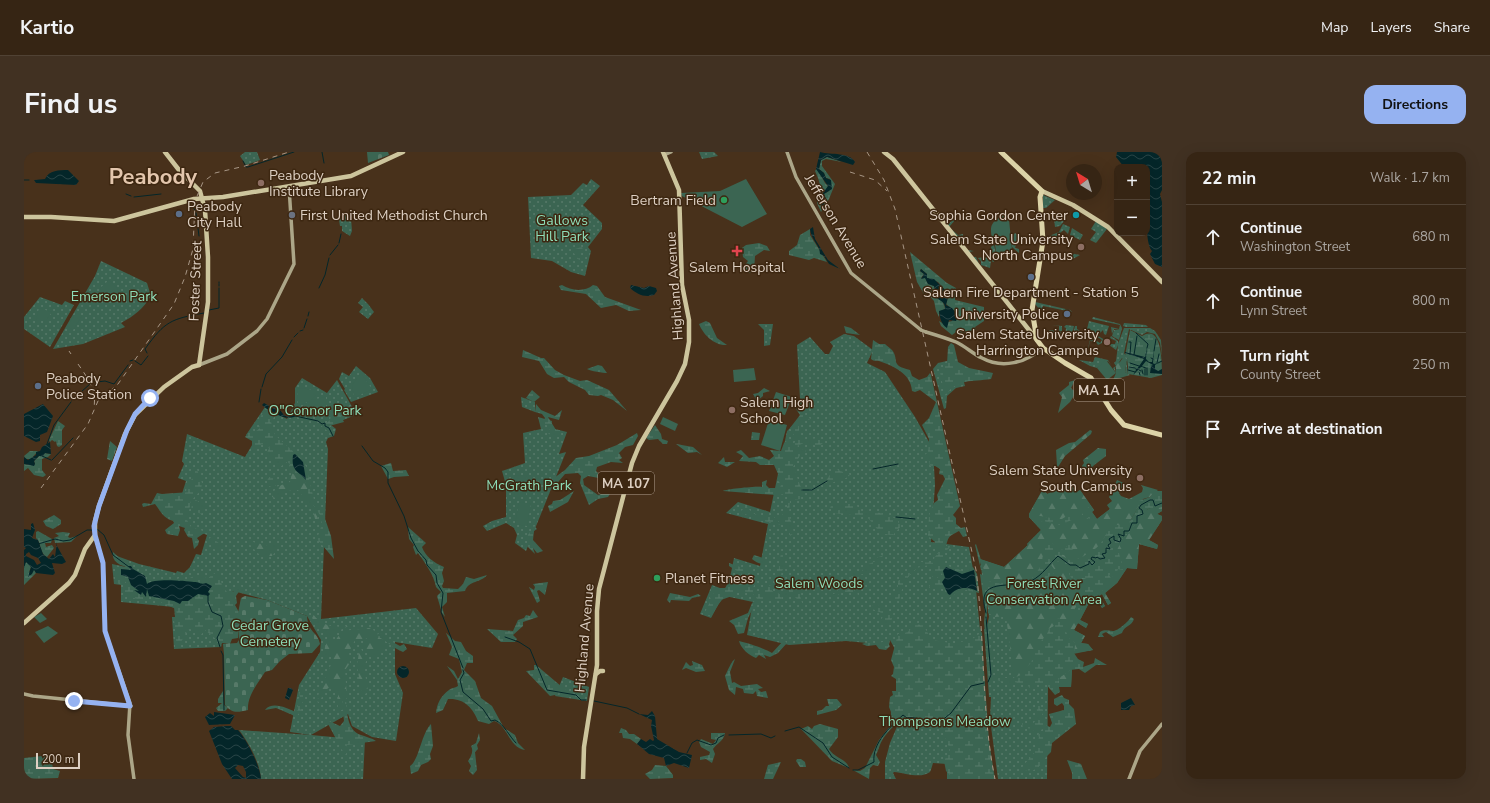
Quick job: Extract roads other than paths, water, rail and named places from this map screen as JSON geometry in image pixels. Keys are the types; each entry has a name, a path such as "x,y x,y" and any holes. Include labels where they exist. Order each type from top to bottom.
{"highway":[{"path":"1001,152 1042,191"},
{"name":"MA 1A","path":"1042,191 1040,197 1044,241 1033,304 1032,329 1036,340 1050,352 1091,378 1111,410 1124,425 1162,435"}],"main road":[{"path":"165,152 177,168 200,190 203,199"},
{"path":"24,217 53,217 112,222 192,199 220,198 351,176 402,152"},
{"path":"663,153 671,152"},
{"name":"Jefferson Avenue","path":"787,152 796,177 851,272 921,330 954,341 984,359 997,363 1013,363 1032,356 1043,347"},
{"path":"884,152 892,157 1032,329"},
{"name":"Highland Avenue","path":"582,779 584,747 598,655 597,606 600,586 630,468 637,451 681,373 688,352 690,338 689,320 682,284 679,192 677,183 663,153"},
{"path":"192,367 227,354 257,331 267,319 294,265 289,187"},
{"path":"1042,191 1073,205 1106,225 1162,282"},
{"name":"Foster Street","path":"199,365 208,296 207,234 203,199"},
{"path":"1032,356 1044,352 1050,352"},
{"path":"134,779 128,735 130,706 105,631 103,563 95,535 95,521 123,440 134,417 155,393 192,367 198,361 200,356"},
{"path":"182,374 199,365"},
{"name":"Highland Avenue","path":"582,779 582,744 595,659 594,611 596,591 629,464 642,436 658,414"},
{"path":"24,623 74,577 85,550 95,535"},
{"path":"597,606 603,611"},
{"path":"596,676 598,672 603,671"},
{"path":"24,694 46,698 130,706"},
{"path":"1130,777 1140,751 1162,724"}],"water":[{"path":"820,152 844,155 855,162 853,165 827,157 821,160 819,169 824,173 826,178 831,180 832,189 824,194 826,199 823,206 820,205 823,193 828,186 816,169"},
{"path":"1117,152 1162,152 1162,190 1160,194 1162,202 1162,267 1155,264 1150,254 1152,251 1147,236 1150,236 1150,164 1122,164 1116,157"},
{"path":"68,170 79,181 76,185 36,183 34,180 45,179 49,174 55,171"},
{"path":"813,227 815,239 828,260 840,269 829,264 824,256 820,254 819,248 811,233 810,229"},
{"path":"921,269 927,274 927,278 934,279 949,294 946,305 952,308 958,316 956,321 949,320 947,328 942,323 939,311 945,309 945,305 937,298 934,286 928,284 925,278 921,279 924,274 920,271"},
{"path":"631,285 644,288 649,286 656,288 657,291 654,295 644,296 638,294 630,288"},
{"path":"1147,347 1146,359 1149,362 1152,362 1154,351 1153,363 1158,363 1155,365 1155,369 1158,371 1162,369 1162,374 1150,373 1151,366 1137,372 1153,365 1146,361 1142,366 1143,367 1141,367 1133,375 1136,370 1135,368 1137,369 1144,359 1125,352 1145,357"},
{"path":"264,403 273,408 278,408 286,416 291,416 295,411 298,414 290,418 280,416 262,405"},
{"path":"43,404 53,416 47,432 40,435 40,441 36,442 24,436 24,414"},
{"path":"50,442 51,454 45,453 43,456 39,456 34,461 34,466 24,464 24,457 28,460"},
{"path":"295,454 303,462 306,480 294,468 293,455"},
{"path":"33,523 35,530 32,538 38,540 43,554 49,559 53,554 55,557 57,542 57,546 66,562 62,564 52,563 55,573 53,575 36,573 34,570 28,577 31,567 26,562 24,568 24,550 26,548 24,547 24,529 31,530 31,524","holes":["29,552 31,555 38,558 41,563 37,565 34,560 26,556"]},
{"path":"128,566 131,566 133,569 145,576 147,584 162,580 196,582 203,584 206,583 212,586 208,592 210,594 208,596 198,594 188,601 182,601 180,604 174,601 149,596 147,589 146,597 142,592 141,595 134,590 139,591 131,585 128,577 121,575 121,569 131,570"},
{"path":"946,567 962,574 974,570 977,591 970,588 962,588 955,590 950,595 948,594 942,582 945,578 943,571"},
{"path":"401,666 405,666 409,672 405,678 401,678 397,674 397,670"},
{"path":"288,688 293,690 289,700 285,698"},
{"path":"1131,698 1135,705 1131,706 1129,710 1121,710 1121,703"},
{"path":"652,711 655,716 657,739 679,752 692,755 689,768 674,763 666,766 664,758 649,754 637,744 641,739 646,742 650,739 653,741 654,740 651,726 652,720 639,714 648,715"},
{"path":"214,712 235,715 230,724 209,725 205,717 210,713 214,716"},
{"path":"231,726 235,730 238,730 252,753 261,779 232,779 222,764 209,731 214,727","holes":["238,765 243,766 246,772 246,778 243,777 235,768"]}],"waterway":[{"path":"243,161 246,167 248,167 294,152"},
{"path":"322,152 324,163"},
{"path":"24,180 29,180"},
{"path":"126,194 131,196"},
{"path":"134,197 161,194"},
{"path":"192,206 195,210"},
{"path":"196,213 199,236"},
{"path":"339,243 341,234"},
{"path":"330,255 338,245"},
{"path":"319,288 325,275 329,258"},
{"path":"209,310 219,308 219,288"},
{"path":"308,316 309,312"},
{"path":"147,353 145,349 158,332 164,327 184,317 204,313"},
{"path":"304,328 307,319"},
{"path":"294,337 298,333"},
{"path":"1136,333 1148,344 1147,348"},
{"path":"1134,355 1137,336"},
{"path":"1154,351 1156,339"},
{"path":"262,387 266,374 282,357 292,340"},
{"path":"1129,342 1131,342 1130,354"},
{"path":"1157,363 1159,354"},
{"path":"135,361 141,365 148,356"},
{"path":"1158,363 1162,361"},
{"path":"1130,363 1139,366"},
{"path":"94,381 105,381 114,384 128,365"},
{"path":"1129,367 1135,368"},
{"path":"1147,368 1147,375"},
{"path":"1145,369 1145,375"},
{"path":"1128,370 1135,372"},
{"path":"1142,370 1143,374"},
{"path":"72,400 90,384"},
{"path":"259,402 261,389"},
{"path":"47,444 54,425 71,402"},
{"path":"295,416 318,421 322,424 325,423 325,426 329,428 333,436"},
{"path":"52,460 73,438"},
{"path":"362,446 373,461 385,468 388,472 388,483 404,516 411,538 418,551 426,560 427,565 436,575 437,583 443,593 441,612 463,668"},
{"path":"42,456 51,460"},
{"path":"873,469 898,464"},
{"path":"812,490 827,481"},
{"path":"802,490 811,490"},
{"path":"986,613 984,601 985,593 990,589 997,586 1031,581 1042,573 1058,556 1070,565 1076,565 1080,568 1089,564 1089,561 1092,565 1095,562 1091,559 1092,557 1097,557 1100,559 1105,558 1102,554 1106,553 1106,548 1110,549 1108,545 1111,543 1109,539 1114,536 1114,540 1120,542 1121,539 1118,534 1124,536 1124,531 1129,531 1132,523 1137,523 1137,516 1143,514 1142,510 1139,508 1141,505 1150,500 1153,500 1155,506 1162,503"},
{"path":"896,517 915,519"},
{"path":"97,529 104,535 113,555 129,567"},
{"path":"38,544 55,539 63,541 70,540 87,530 92,530"},
{"path":"208,595 208,602 212,612 221,616 223,626 217,638 220,647"},
{"path":"986,617 991,675 988,682"},
{"path":"505,637 519,642 530,649 547,690 576,695 581,700 586,700"},
{"path":"221,651 223,655 224,710"},
{"path":"463,670 464,673 460,680 463,692 483,709 491,721 495,720 501,724 516,743"},
{"path":"853,770 858,770 874,762 874,755 879,742 888,730 903,715 907,718 940,722 951,713 971,686 984,683"},
{"path":"594,701 627,708 639,714"},
{"path":"785,731 799,727 823,743 832,757 849,768"},
{"path":"729,735 761,734 771,738 775,736"},
{"path":"687,753 692,743 697,740 711,745 716,743 718,738 724,735"}],"railway":[{"path":"41,488 88,424 98,401 118,384 174,304 185,277 193,249 195,201 203,182 215,173 245,166 289,152"},
{"path":"867,152 884,180 895,209 976,570 981,622 987,727 995,779"},
{"path":"850,172 875,180 887,191"},
{"path":"78,364 93,389 95,401 94,407"}],"place":[{"name":"Peabody Institute Library","path":"261,183"},
{"name":"Bertram Field","path":"724,200"},
{"name":"Peabody City Hall","path":"179,214"},
{"name":"First United Methodist Church","path":"292,215"},
{"name":"Sophia Gordon Center","path":"1076,215"},
{"name":"Salem State University North Campus","path":"1081,247"},
{"name":"Salem Hospital","path":"737,251"},
{"name":"Salem Fire Department - Station 5","path":"1031,277"},
{"name":"University Police","path":"1067,314"},
{"name":"Salem State University Harrington Campus","path":"1107,342"},
{"name":"Peabody Police Station","path":"38,386"},
{"name":"Salem High School","path":"732,410"},
{"name":"Salem State University South Campus","path":"1140,478"},
{"name":"Planet Fitness","path":"657,578"}],"district":[{"name":"Peabody","path":"153,176"}],"park label":[{"name":"Gallows Hill Park","path":"562,228"},
{"name":"Emerson Park","path":"114,296"},
{"name":"O\"Connor Park","path":"315,410"},
{"name":"McGrath Park","path":"529,485"},
{"name":"Salem Woods","path":"819,583"},
{"name":"Forest River Conservation Area","path":"1044,592"},
{"name":"Cedar Grove Cemetery","path":"270,634"},
{"name":"Thompsons Meadow","path":"945,721"}]}
